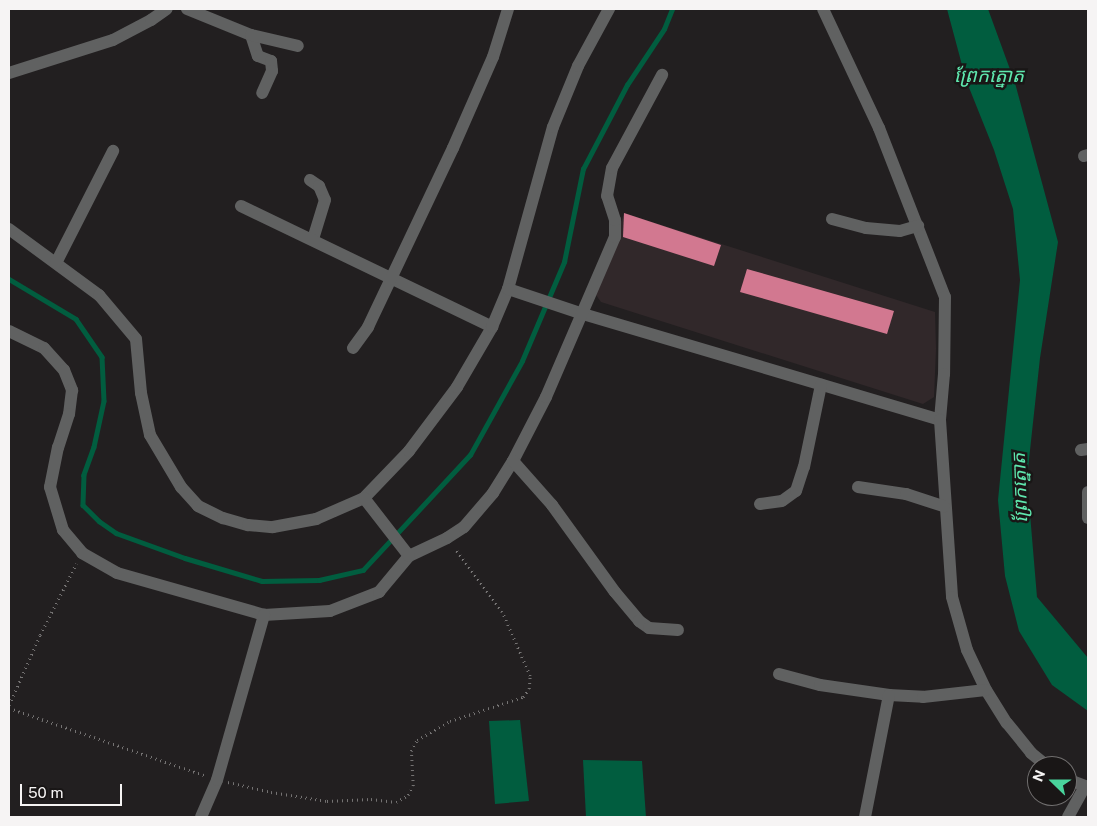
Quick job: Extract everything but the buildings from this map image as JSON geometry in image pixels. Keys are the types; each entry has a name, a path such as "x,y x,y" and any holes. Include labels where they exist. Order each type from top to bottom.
{"street":[{"path":"9,74 113,40 151,20 167,9"},
{"path":"187,9 251,35 298,46"},
{"path":"353,348 368,327 475,100 493,57 508,9"},
{"path":"9,229 99,295 136,339 141,393 150,434 181,487 198,506 231,521 248,525 273,527 316,519 364,498 414,444 457,387 492,327 508,289 553,127 578,66 609,9"},
{"path":"823,9 879,128 945,297 944,374 940,420 944,506 952,597 967,650 986,690 1018,738 1034,756"},
{"path":"251,35 258,56 271,61 272,71 262,93"},
{"path":"9,331 44,348 64,370 72,390 69,414 58,447 50,487 63,530 82,553 117,573 264,614 330,611 379,592 409,556 447,538 464,527 493,493 513,461 546,397 583,314 614,236 615,220 607,196 612,168 662,75"},
{"path":"56,263 113,151"},
{"path":"310,180 319,186 325,200 313,239"},
{"path":"241,206 313,239 492,327"},
{"path":"832,219 866,228 900,231 918,226"},
{"path":"508,289 583,314 940,420"},
{"path":"760,504 782,501 796,491 804,467 821,385"},
{"path":"513,461 552,505 614,592 639,621 649,628 678,630"},
{"path":"858,486 906,494 944,506"},
{"path":"1088,492 1088,518"},
{"path":"364,498 409,556"},
{"path":"201,817 217,780 264,614"},
{"path":"779,674 820,685 889,696 923,697 986,690"},
{"path":"864,817 889,696"},
{"path":"1068,817 1086,786"}],"path":[{"path":"82,553 40,635 9,706 128,751 217,780 271,792 327,801 371,799 396,802 408,795 413,786 411,751 417,740 450,721 523,697 529,689 530,676 502,612 447,538"}],"shaded area":[{"path":"624,213 935,312 934,397 923,404 601,302 596,295"}],"water":[{"name":"ព្រែកត្នោត","path":"947,9 988,9 1015,83 1058,242 1040,358 1027,478 1037,597 1088,658 1088,711 1052,685 1019,631 1005,576 998,500 1020,280 1013,209 994,150 966,80"},
{"path":"520,720 529,801 495,804 489,721"},
{"path":"583,760 642,761 646,817 586,817"}],"waterway":[{"path":"9,279 76,319 102,357 104,401 94,447 84,475 83,505 99,521 116,533 185,558 262,581 319,580 363,570 470,455 522,361 564,262 583,169 627,85 664,29 672,9"}]}
